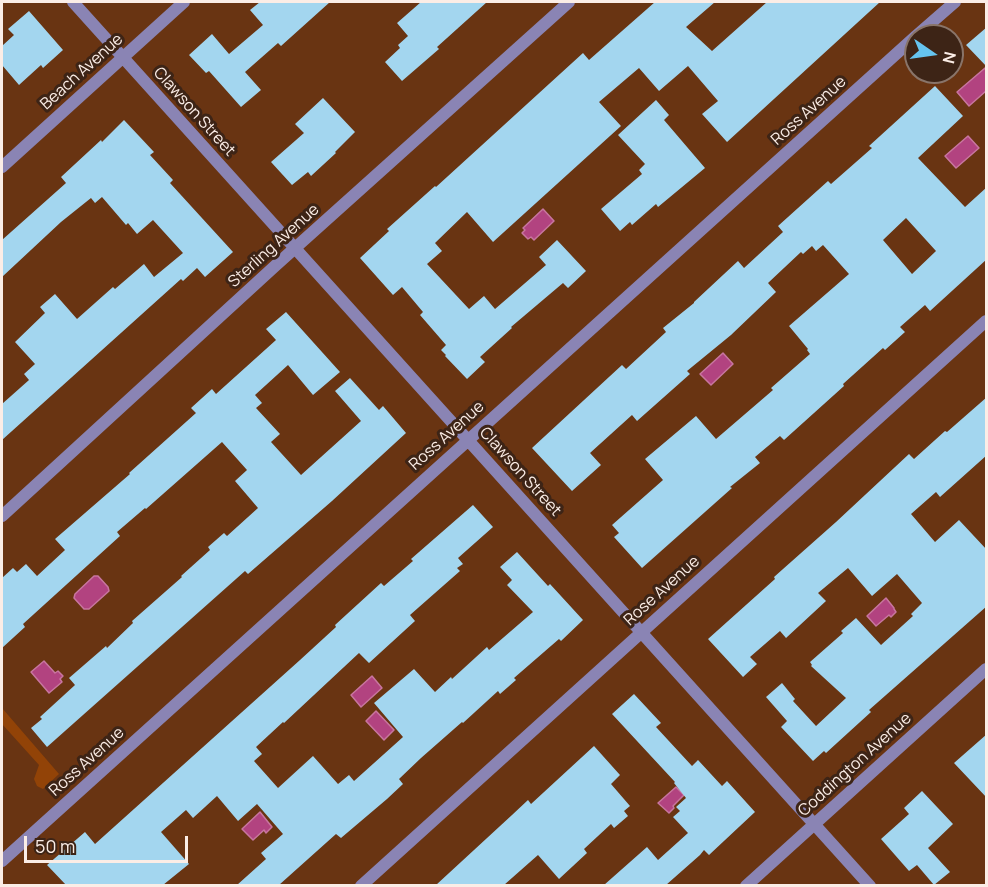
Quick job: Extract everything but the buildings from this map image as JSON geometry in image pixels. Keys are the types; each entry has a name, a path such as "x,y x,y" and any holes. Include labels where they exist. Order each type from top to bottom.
{"street":[{"name":"Clawson Street","path":"73,2 870,885"},
{"name":"Beach Avenue","path":"2,167 184,2"},
{"name":"Sterling Avenue","path":"2,516 569,2"},
{"name":"Ross Avenue","path":"930,24 955,2"},
{"name":"Ross Avenue","path":"2,861 904,47"},
{"name":"Rose Avenue","path":"361,885 987,321"},
{"name":"Coddington Avenue","path":"746,885 987,669"}],"shaded area":[{"path":"985,68 986,91 969,106 957,92"},
{"path":"968,136 979,148 956,168 945,156"},
{"path":"543,209 554,221 534,240 531,237 528,239 522,233 525,230 523,228"},
{"path":"723,353 733,364 711,385 700,374"},
{"path":"94,576 98,576 109,591 89,609 84,609 74,598 75,594"},
{"path":"886,598 896,612 876,626 867,616"},
{"path":"44,661 55,673 58,671 63,676 60,679 62,682 49,693 31,672"},
{"path":"372,676 382,688 361,707 351,695"},
{"path":"2,708 59,774 43,789 37,786 34,779 39,765 2,724"},
{"path":"376,711 394,730 384,740 366,721"},
{"path":"676,787 684,795 669,813 658,803"},
{"path":"260,812 272,827 266,833 264,830 253,840 242,829"}]}
